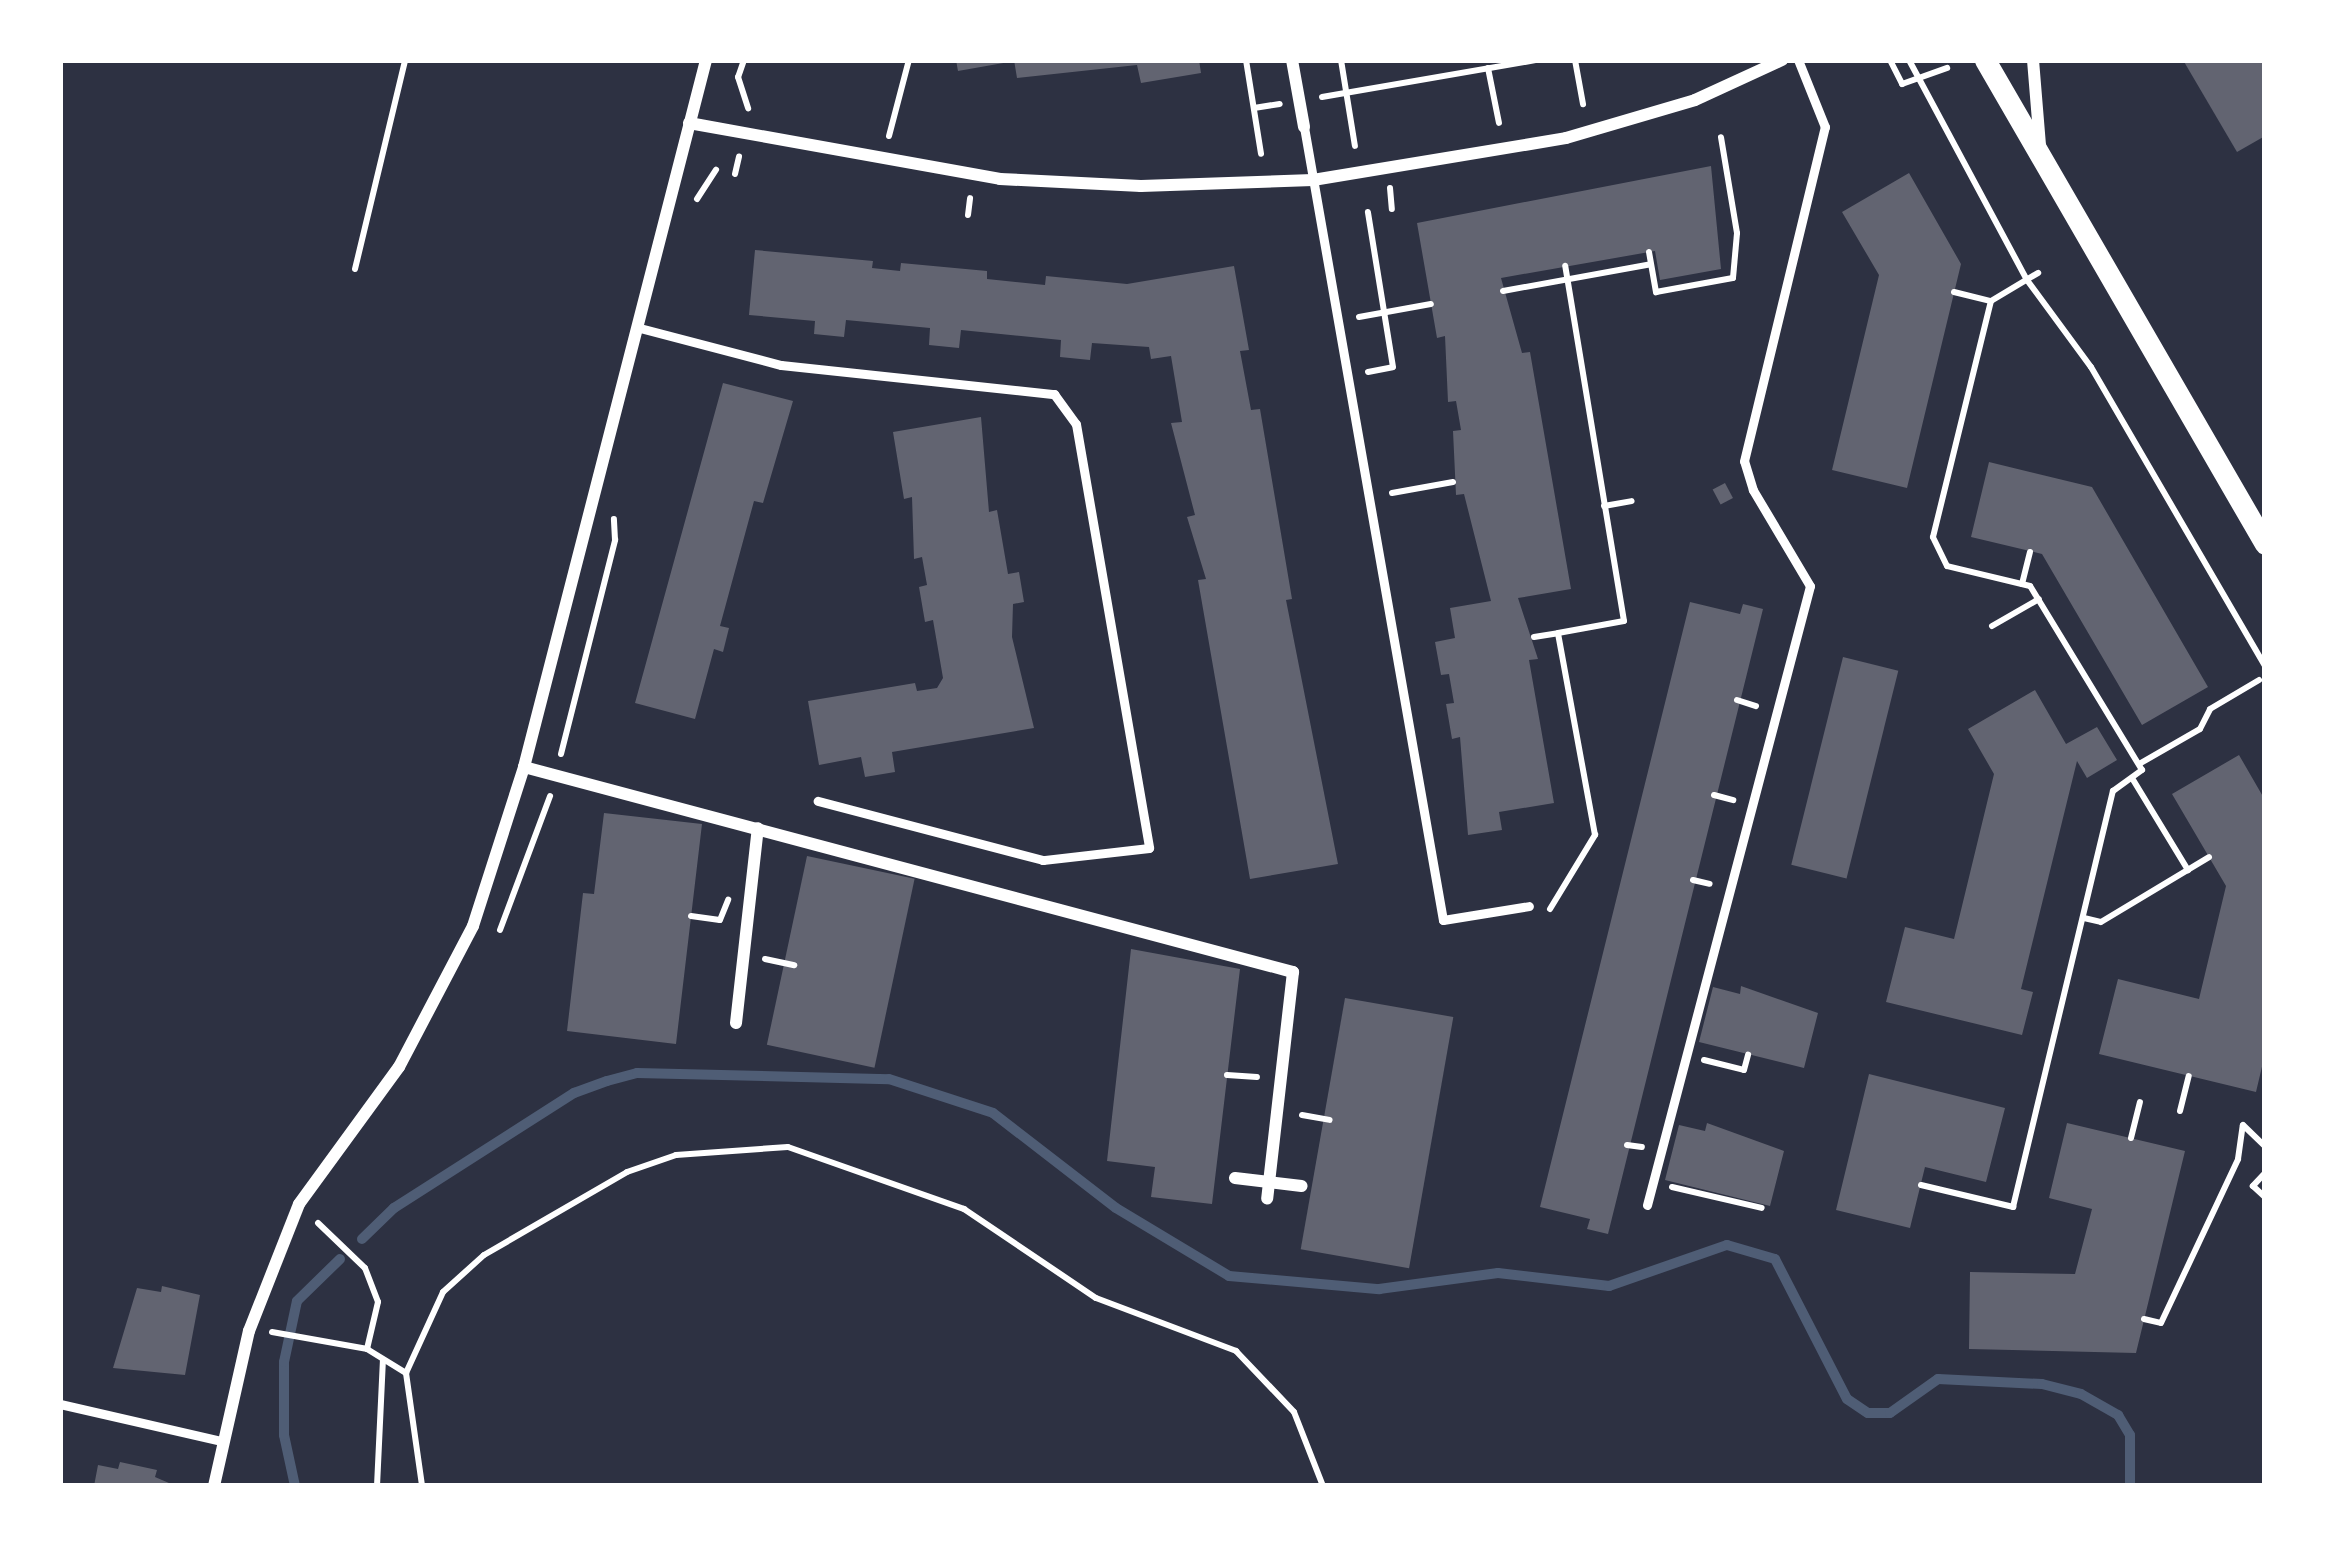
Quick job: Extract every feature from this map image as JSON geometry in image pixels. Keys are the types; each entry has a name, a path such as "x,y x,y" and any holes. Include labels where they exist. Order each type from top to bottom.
{"street":[{"path":"214,1486 249,1331 298,1204 399,1067 461,957 524,767 706,60"},
{"path":"1292,60 1304,127"},
{"path":"689,123 1000,179 1141,186 1313,180 1566,138 1695,100 1782,60"},
{"path":"1985,60 2265,544"},
{"path":"2033,60 2042,159"},
{"path":"524,767 1293,972 1268,1199"},
{"path":"736,1023 758,828"},
{"path":"1235,1178 1302,1186"}],"lane":[{"path":"1647,1205 1810,586 1753,490 1744,461 1826,127 1798,60"},
{"path":"1304,127 1443,920 1529,906"},
{"path":"636,327 781,365 1054,394 1076,424 1149,848 1043,860 818,801"},
{"path":"60,1404 222,1442"}],"path":[{"path":"355,269 405,60"},
{"path":"744,60 738,77 748,109"},
{"path":"889,136 909,60"},
{"path":"1246,60 1261,154"},
{"path":"1340,60 1355,146"},
{"path":"1346,93 1538,60"},
{"path":"1575,60 1583,104"},
{"path":"1890,60 1902,84 1947,68"},
{"path":"1909,60 2027,280 2091,367 2265,666"},
{"path":"1488,68 1499,123"},
{"path":"1649,252 1656,292 1733,278 1737,233 1721,137"},
{"path":"1347,375 1393,368 1368,212"},
{"path":"1503,291 1651,264"},
{"path":"1534,637 1624,621 1565,266"},
{"path":"1954,292 1991,301 2038,273"},
{"path":"1991,301 1933,537 1947,566 2022,584 2039,599 2139,764"},
{"path":"1338,320 1431,304"},
{"path":"1367,497 1453,482"},
{"path":"1604,506 1632,501"},
{"path":"2022,584 2030,551"},
{"path":"1992,626 2039,599"},
{"path":"1529,906 1555,909 1595,835 1558,633"},
{"path":"1921,1185 2013,1207 2113,791 2132,778 2139,764 2200,729 2210,709 2259,680"},
{"path":"2132,778 2188,870"},
{"path":"2084,918 2101,922 2209,857"},
{"path":"691,916 720,920 722,899 750,903"},
{"path":"1684,1055 1744,1070 1748,1055"},
{"path":"2180,1111 2189,1076"},
{"path":"2131,1138 2140,1102"},
{"path":"2144,1319 2161,1324 2238,1159 2243,1125 2265,1146"},
{"path":"422,1486 406,1373 443,1292 484,1256 627,1172 676,1155 788,1147 964,1209 1096,1298 1237,1351 1294,1412 1323,1486"},
{"path":"2265,1173 2253,1186 2265,1197"},
{"path":"1652,1183 1762,1208"},
{"path":"298,1204 364,1268 378,1302 367,1349"},
{"path":"280,1335 367,1349 406,1373"},
{"path":"377,1486 383,1360"}],"building":[{"path":"956,60 1009,60 1009,62 958,71"},
{"path":"1014,60 1199,60 1201,73 1141,83 1137,65 1017,78"},
{"path":"2183,60 2265,60 2265,136 2237,152"},
{"path":"1711,166 1721,269 1660,280 1655,251 1501,278 1522,353 1530,352 1571,589 1518,598 1538,659 1529,660 1554,803 1499,812 1502,830 1468,835 1460,737 1452,739 1446,704 1454,703 1449,674 1441,675 1435,642 1455,638 1450,608 1491,601 1464,494 1456,495 1453,431 1461,430 1456,401 1448,402 1445,336 1437,338 1417,223"},
{"path":"1909,173 1961,264 1907,488 1832,470 1879,275 1842,212"},
{"path":"755,250 873,261 872,268 900,271 901,263 987,271 987,279 1045,285 1046,276 1127,284 1234,266 1249,350 1240,351 1251,410 1260,409 1292,599 1286,600 1338,864 1250,879 1198,580 1206,579 1187,517 1195,515 1171,423 1182,422 1171,356 1151,359 1149,347 1092,343 1090,360 1060,357 1061,340 961,330 959,348 929,345 930,328 846,320 844,337 814,334 815,321 749,315"},
{"path":"723,383 793,401 763,503 754,501 720,626 729,628 723,652 714,649 695,719 635,703"},
{"path":"981,417 989,512 997,510 1008,574 1019,572 1024,602 1013,604 1012,637 1034,728 892,752 895,772 865,777 861,757 819,765 808,701 915,683 917,691 937,688 943,678 933,620 925,622 919,587 927,585 922,557 914,559 912,497 904,499 893,432"},
{"path":"1989,462 2092,487 2208,687 2142,725 2042,554 1971,537"},
{"path":"1725,483 1733,498 1721,505 1713,490"},
{"path":"1690,602 1740,614 1743,604 1763,609 1608,1234 1587,1229 1590,1219 1540,1207"},
{"path":"1843,657 1898,671 1847,878 1791,865"},
{"path":"2035,690 2066,744 2097,727 2117,760 2087,778 2077,761 2021,989 2033,992 2022,1035 1886,1002 1905,927 1954,939 1994,774 1968,729"},
{"path":"2239,755 2265,800 2265,1054 2256,1092 2099,1054 2118,979 2199,999 2226,886 2172,794"},
{"path":"604,813 702,824 676,1044 567,1031 583,893 594,894"},
{"path":"807,856 915,879 874,1068 767,1045"},
{"path":"1131,949 1240,969 1212,1204 1151,1197 1155,1167 1107,1161"},
{"path":"1741,986 1818,1013 1804,1068 1699,1042 1713,987 1740,994"},
{"path":"1345,998 1453,1017 1409,1268 1301,1249"},
{"path":"1869,1074 2005,1108 1986,1182 1925,1167 1910,1228 1836,1210"},
{"path":"1707,1123 1784,1151 1770,1206 1665,1180 1679,1125 1705,1131"},
{"path":"2067,1123 2185,1151 2136,1353 1969,1349 1970,1272 2075,1274 2092,1209 2049,1198"},
{"path":"162,1286 200,1295 185,1375 113,1368 137,1288 161,1292"},
{"path":"120,1462 157,1470 155,1477 176,1486 94,1486 98,1465 118,1469"}],"waterway":[{"path":"362,1239 394,1208 574,1093 607,1081 637,1073 889,1079 993,1113 1116,1208 1229,1276 1379,1289 1498,1273 1609,1286 1727,1245 1775,1259 1847,1399 1868,1413 1890,1413 1938,1379 2042,1384 2081,1394 2118,1415 2130,1435 2130,1486"},
{"path":"295,1486 284,1435 284,1362 297,1301 340,1259"}]}
